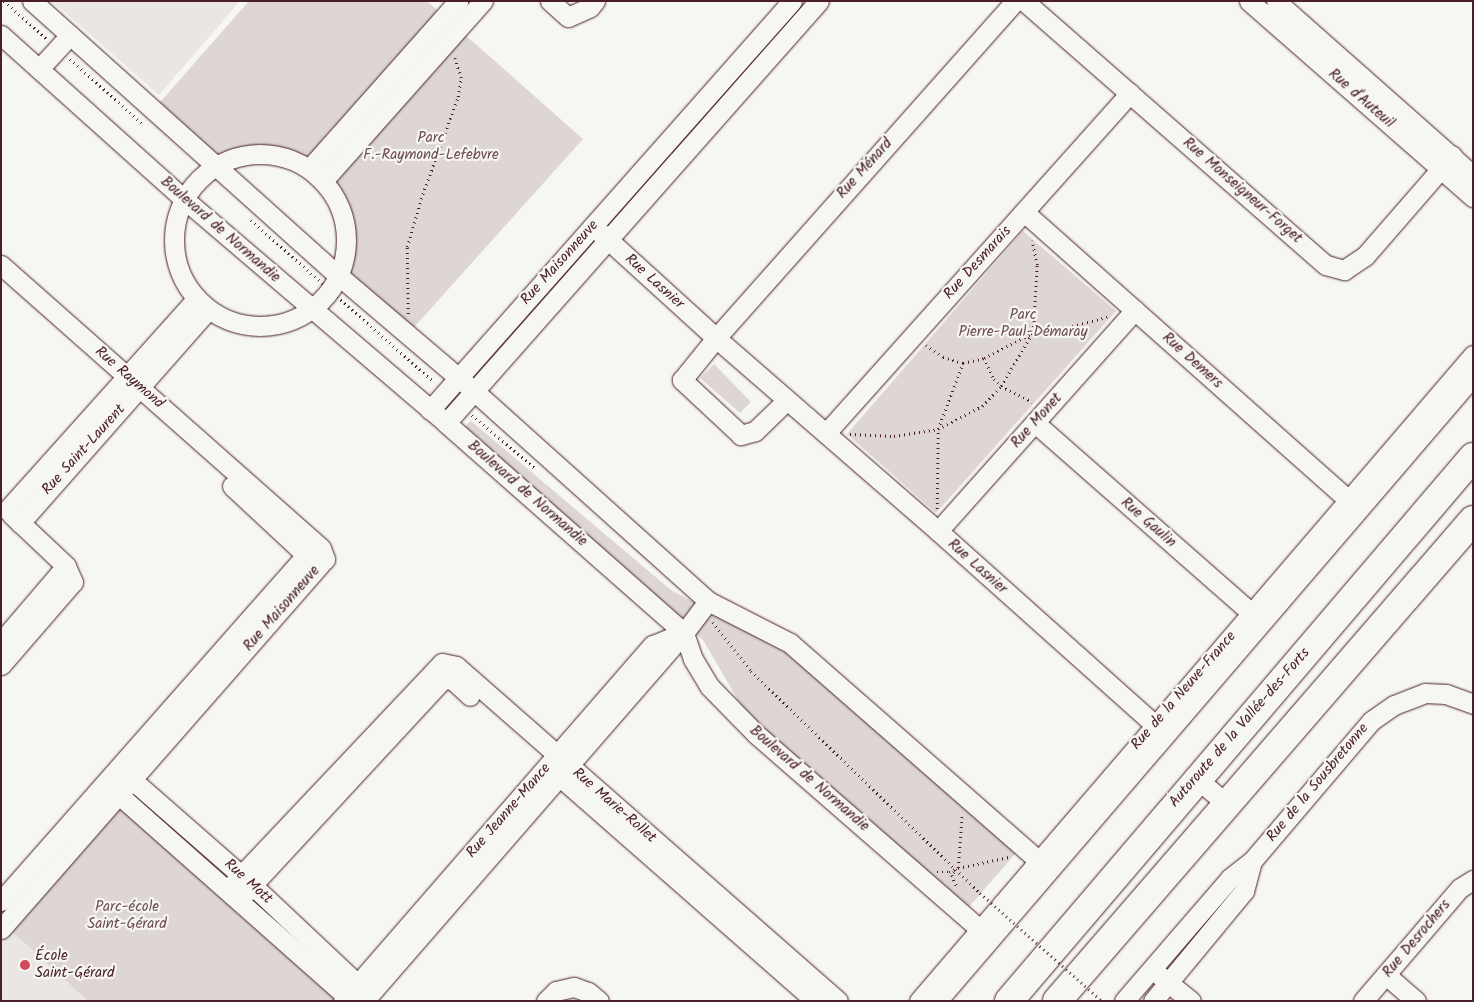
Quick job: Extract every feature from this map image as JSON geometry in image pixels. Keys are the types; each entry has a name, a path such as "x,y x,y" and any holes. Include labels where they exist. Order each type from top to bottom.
{"highway":[{"name":"Autoroute de la Vallée-des-Forts","path":"1009,1001 1197,778 1473,457"},
{"path":"1057,1001 1473,520"}],"street":[{"path":"32,1 64,42 216,165 339,276 459,377 704,605 790,643 1044,866"},
{"path":"316,175 373,111 458,1"},
{"path":"373,111 446,42 483,1"},
{"path":"550,1 572,9 590,7 595,1"},
{"name":"Rue Maisonneuve","path":"430,410 792,1"},
{"name":"Rue Ménard","path":"716,338 1015,1"},
{"name":"Rue Monseigneur-Forget","path":"1024,1 1326,265 1344,270 1365,256 1446,162"},
{"name":"Rue d'Auteuil","path":"1249,1 1446,162 1473,175"},
{"name":"Rue d'Auteuil","path":"1276,1 1446,162 1473,197"},
{"name":"Rue Maisonneuve","path":"446,423 705,130 810,4"},
{"name":"Boulevard de Normandie","path":"1,35 311,310 446,423 684,633 693,659 710,686 756,734 985,934"},
{"path":"40,69 64,42"},
{"name":"Rue Desmarais","path":"826,433 913,335 1025,214 1130,93"},
{"path":"689,117 705,130"},
{"path":"263,154 287,158 316,175 338,201 346,226 346,251 339,276 329,292 311,310 285,323 268,326 251,326 225,319 202,304 184,281 177,265 174,248 176,222 184,198 202,176 216,165 239,156 263,154"},
{"name":"Rue Demers","path":"1025,214 1136,310 1353,505"},
{"name":"Rue Lasnier","path":"593,226 716,338 938,531 1160,730"},
{"name":"Rue Raymond","path":"1,265 129,386 253,496 321,548 325,559"},
{"name":"Rue Raymond","path":"1,282 129,386"},
{"name":"Rue Saint-Laurent","path":"69,574 9,512 129,386 202,304"},
{"name":"Rue Monet","path":"938,531 1136,310"},
{"path":"716,338 682,380 742,435 755,431 787,400"},
{"name":"Rue de la Neuve-France","path":"919,1001 985,934 1257,618 1455,386 1473,355"},
{"name":"Rue de la Neuve-France","path":"1455,386 1473,376"},
{"name":"Rue Gaulin","path":"1041,416 1257,618"},
{"name":"Rue Raymond","path":"253,496 306,555"},
{"name":"Rue Maisonneuve","path":"1,929 112,789 306,555 325,559"},
{"name":"Rue Maisonneuve","path":"125,774 325,559"},
{"path":"1,642 69,574"},
{"path":"1,665 69,574"},
{"name":"Rue Jeanne-Mance","path":"358,997 558,766 684,633 704,605"},
{"name":"Rue Marie-Rollet","path":"233,896 442,671 456,666 558,766 734,920 838,1001"},
{"name":"Rue de la Sousbretonne","path":"1124,1001 1230,878 1252,861 1371,721 1394,704 1426,693 1446,694 1473,704"},
{"name":"Rue Mott","path":"125,774 246,880 358,997"},
{"path":"1197,778 1228,804"},
{"name":"Rue Maisonneuve","path":"1,901 112,789"},
{"name":"Rue Mott","path":"112,789 233,896 358,997"},
{"name":"Rue de la Sousbretonne","path":"1152,1001 1244,891 1252,861"},
{"name":"Rue Desrochers","path":"1364,1001 1460,888 1473,880"},
{"name":"Rue Marie-Rollet","path":"734,920 815,1001"},
{"name":"Rue de la Neuve-France","path":"937,1001 985,934"},
{"path":"1152,969 1191,1001"},
{"path":"1386,975 1416,1001"},
{"path":"546,1001 560,989 574,987 588,992 599,1001"}],"path":[{"path":"4,1 64,42 144,125"},
{"path":"408,334 408,247 411,226 458,97 461,78 458,64 446,42"},
{"path":"245,214 329,292 445,392"},
{"path":"826,433 894,436 938,428 982,406 1001,386 1033,332 1037,265 1025,214"},
{"path":"913,335 943,357 963,362 984,358 1033,332 1058,330 1136,310"},
{"path":"984,358 994,379 1041,416"},
{"path":"938,531 938,428 963,362"},
{"path":"461,406 536,469"},
{"path":"704,605 750,670 956,870 1102,1001"},
{"path":"956,870 963,810"},
{"path":"934,872 956,870 1016,855"}],"shaded area":[{"path":"52,1 240,1 159,95"},
{"name":"École Saint-Gérard","path":"5,925 88,1001 1,1001 1,929"}],"green space":[{"name":"Parc F.-Raymond-Lefebvre","path":"249,1 427,1 583,139 408,334 340,276 351,236 342,205 321,173 286,157 253,155 234,159 220,165 155,108"},
{"name":"Parc Pierre-Paul-Démaray","path":"1023,231 1116,311 936,513 847,434"},
{"path":"714,364 751,402 740,413 700,378"},
{"path":"471,421 671,590 787,651 1016,853 967,909 745,712 703,640 650,591 457,433"},
{"name":"Parc-école Saint-Gérard","path":"119,795 341,1001 88,1001 5,925"}],"place":[{"name":"École Saint-Gérard","path":"25,965"}]}
